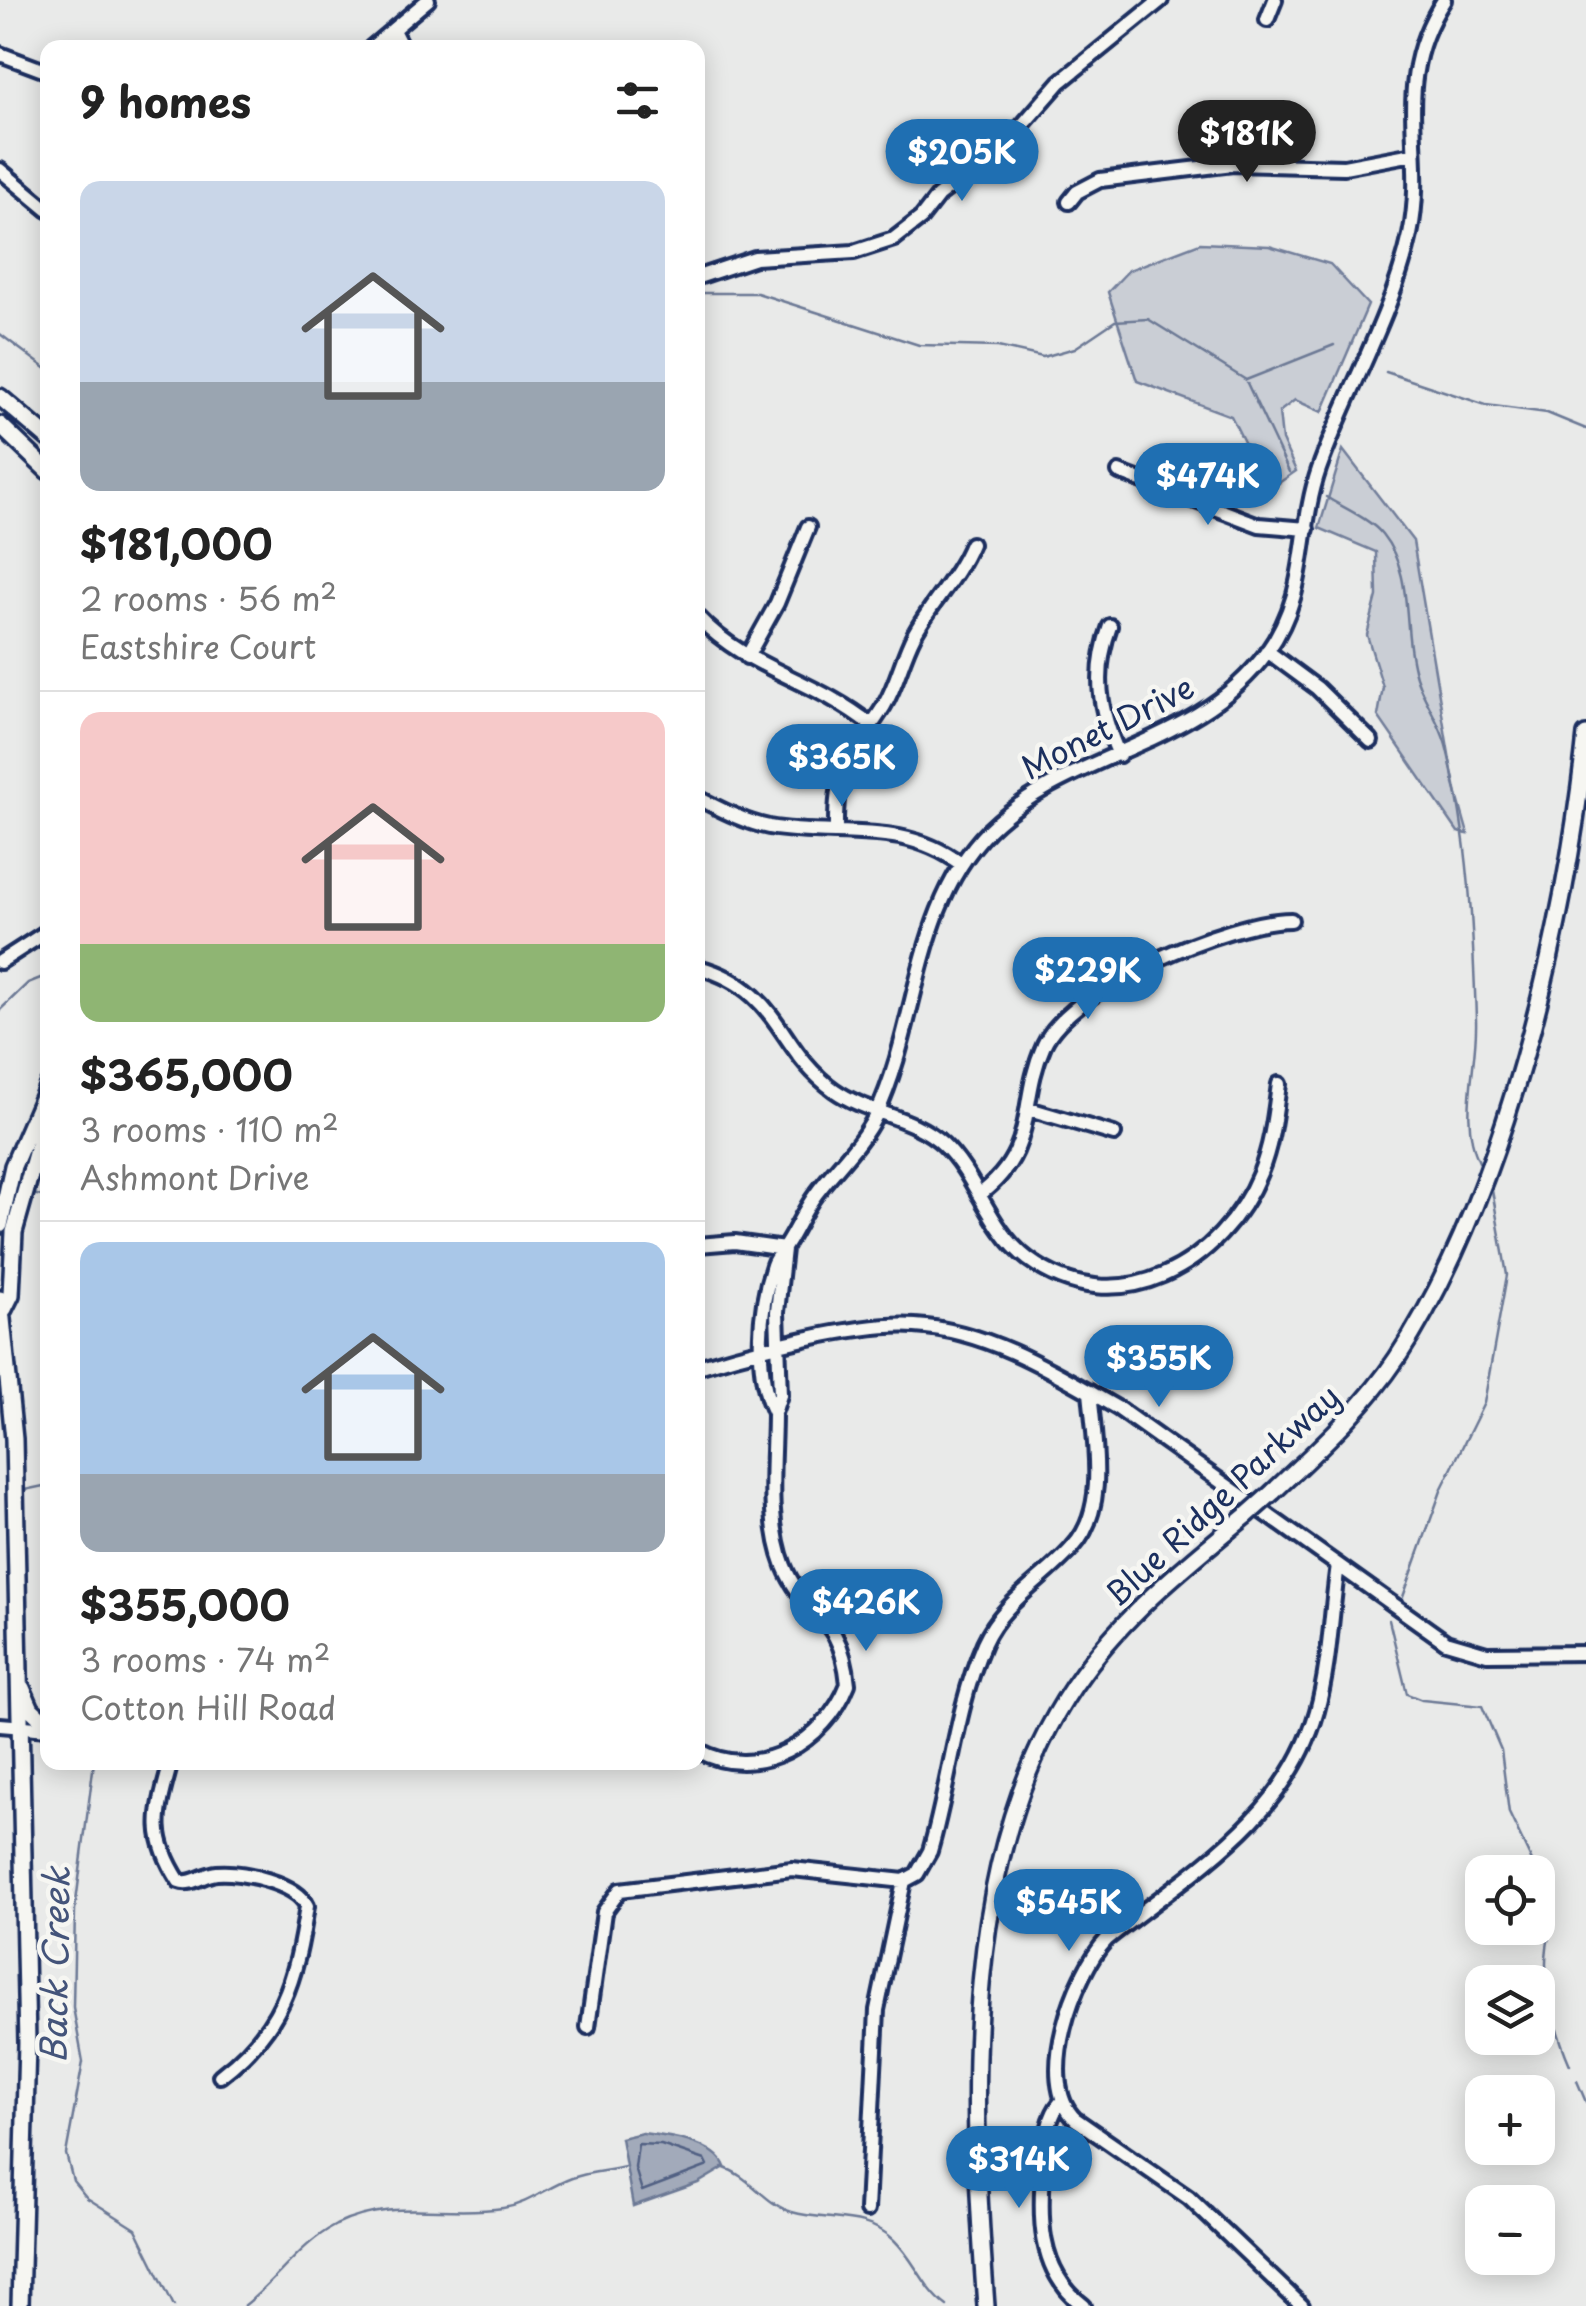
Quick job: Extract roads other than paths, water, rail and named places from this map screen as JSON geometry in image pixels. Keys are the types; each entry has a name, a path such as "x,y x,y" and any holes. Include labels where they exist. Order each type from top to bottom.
{"main road":[{"path":"0,397 40,431"},
{"path":"0,425 40,463"},
{"name":"Blue Ridge Parkway","path":"986,2306 981,2012 989,1908 1008,1823 1044,1735 1083,1673 1150,1598 1273,1492 1356,1410 1388,1372 1424,1312 1466,1220 1514,1089 1545,972 1573,834 1586,735"},
{"path":"0,1225 13,1166 40,1104"},
{"path":"20,2306 26,2043 14,1439 4,1301 14,1232 40,1139"},
{"path":"18,1678 31,1709 40,1719"}],"street":[{"path":"381,40 428,0"},
{"path":"705,275 755,258 854,252 894,240 938,196 1005,145 1060,82 1161,0"},
{"path":"1266,20 1275,0"},
{"name":"Monet Drive","path":"774,1413 766,1396 762,1352 767,1288 776,1258 810,1203 877,1112 933,922 961,864 991,828 1031,796 1213,707 1267,652 1297,590 1318,474 1406,252 1414,213 1414,76 1428,30 1444,0"},
{"path":"393,30 398,40"},
{"path":"0,54 40,69"},
{"path":"1069,202 1077,192 1100,180 1233,164 1315,170 1413,154"},
{"path":"0,170 40,203"},
{"path":"1119,472 1260,525 1307,529"},
{"path":"746,657 777,603 808,528"},
{"path":"836,830 840,771 891,692 919,626 962,566 971,544"},
{"path":"705,622 746,657 830,695 870,724"},
{"path":"1110,626 1100,662 1098,695 1119,754"},
{"path":"1267,652 1318,688 1371,741"},
{"path":"705,801 768,827 902,835 931,844 961,864"},
{"path":"979,1195 998,1181 1017,1156 1046,1039 1078,1002 1237,927 1291,920"},
{"path":"0,962 40,937"},
{"path":"705,970 756,996 822,1081 877,1112 914,1125 942,1144 1013,1246 1043,1269 1099,1286 1152,1281 1202,1254 1249,1196 1267,1154 1279,1084"},
{"path":"1029,1108 1114,1134"},
{"path":"705,1244 735,1242 784,1249"},
{"name":"Monet Drive","path":"705,1752 734,1762 762,1760 790,1750 827,1724 848,1684 834,1628 796,1588 775,1540 774,1413 780,1395 777,1312 784,1249"},
{"path":"705,1365 875,1328 931,1327 1013,1353 1090,1392 1181,1450 1428,1632 1464,1648 1509,1655 1586,1653"},
{"path":"588,2027 604,1912 620,1890 792,1869 904,1882 918,1874 930,1851 976,1668 992,1627 1007,1607 1072,1549 1088,1524 1096,1464 1090,1392"},
{"path":"1302,2306 1189,2198 1092,2133 1061,2102 1056,2083 1067,2019 1092,1957 1107,1939 1242,1834 1272,1802 1298,1760 1323,1684 1338,1566"},
{"path":"0,1725 40,1727"},
{"path":"169,1770 157,1832 163,1856 178,1881 188,1884 214,1873 244,1875 293,1892 307,1906 296,1964 272,2026 252,2052 220,2076"},
{"path":"867,2210 878,2010 904,1882"},
{"path":"1061,2102 1052,2116 1044,2156 1042,2228 1056,2276 1084,2306"}],"water":[{"path":"642,2133 701,2146 720,2158 725,2167 698,2183 633,2206 621,2138"}],"waterway":[{"path":"705,293 757,293 919,345 998,347 1043,357 1075,348 1115,321 1148,319 1246,380 1334,345"},
{"name":"Back Creek","path":"0,334 40,364"},
{"path":"1386,372 1486,405 1547,413 1586,429"},
{"path":"1247,383 1289,472"},
{"path":"1326,497 1370,523 1392,549 1403,581 1416,676 1447,749 1465,849 1471,917 1476,1037 1469,1110 1479,1162"},
{"name":"Back Creek","path":"0,1010 28,983 40,978"},
{"path":"1403,1597 1442,1488 1484,1403 1507,1275 1490,1179"},
{"name":"Back Creek","path":"30,1193 40,1196"},
{"path":"20,1491 40,1487"},
{"path":"1389,1620 1407,1694 1422,1700 1482,1706 1501,1750 1509,1813 1529,1855"},
{"name":"Back Creek","path":"93,1770 75,1910 73,2007 83,2062 66,2154 73,2181 87,2198 136,2229 174,2306"},
{"path":"1548,1945 1548,1990 1570,2065"},
{"path":"1577,2081 1586,2102"},
{"path":"244,2306 311,2242 357,2217 399,2210 503,2208 572,2178 625,2167"},
{"path":"722,2167 792,2212 859,2222 883,2231 947,2306"}]}
